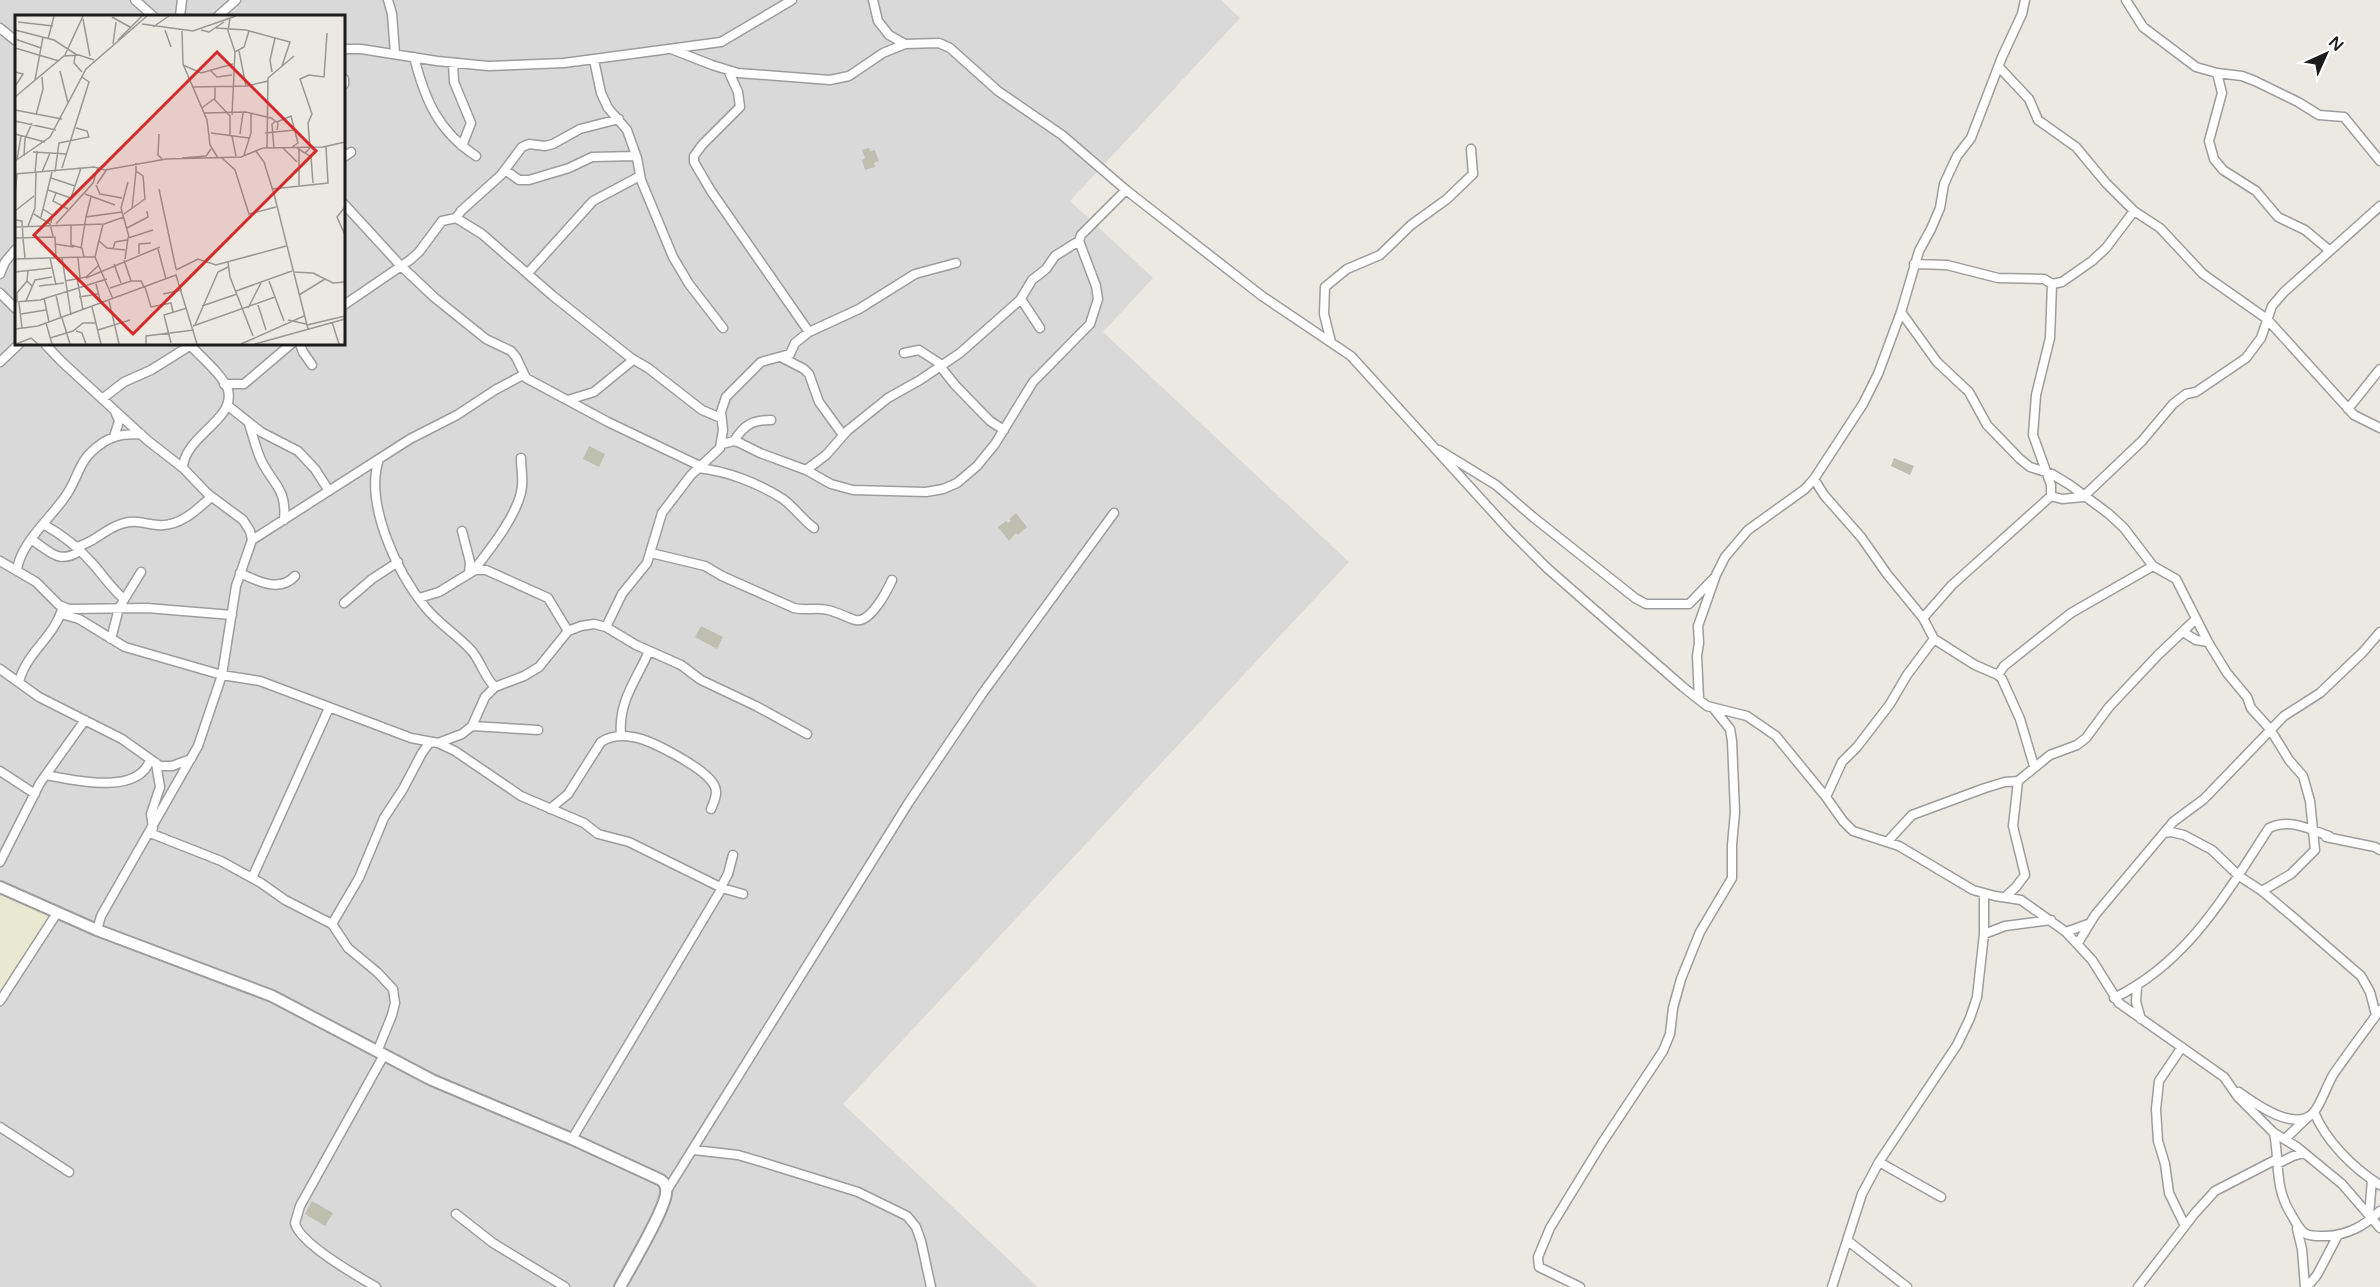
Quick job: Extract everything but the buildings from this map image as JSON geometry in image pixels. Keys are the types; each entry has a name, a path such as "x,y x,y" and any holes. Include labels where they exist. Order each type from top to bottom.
{"street":[{"path":"135,0 152,15"},
{"path":"180,15 182,0"},
{"path":"219,15 236,0"},
{"path":"388,0 392,14 395,53"},
{"path":"345,49 395,53 453,63 488,66 594,60 721,42 792,0"},
{"path":"873,0 878,21 888,35 905,44"},
{"path":"1699,699 1698,626 1716,575 1725,557 1748,530 1805,489 1814,479 1863,404 1878,374 1901,312 1914,264 1940,207 1941,194 1948,174 1957,156 1971,138 1998,67 2022,14 2025,0"},
{"path":"2126,0 2138,20 2150,33 2172,47 2196,67 2217,73 2242,76 2298,102 2319,115 2344,117 2380,161"},
{"path":"0,28 15,40"},
{"path":"669,48 728,70 830,81 849,76 884,53 905,44 939,43 950,48 998,91 1062,135 1126,190 1262,296 1332,342 1365,369 1431,445 1547,568 1699,699 1714,709 1730,729 1736,812 1732,845 1732,878 1700,932 1681,979 1673,1008 1670,1034 1663,1052 1602,1143 1550,1228 1540,1251 1539,1267 1580,1287"},
{"path":"414,57 435,116 450,135 476,156"},
{"path":"594,60 601,93 609,108 627,130 640,176 674,257 689,284 723,328"},
{"path":"453,63 454,82 471,123 462,146"},
{"path":"1998,67 2030,99 2038,120 2076,147 2106,183 2134,211 2160,228 2203,274 2267,319 2360,420 2380,428"},
{"path":"728,70 738,92 740,107 702,145 694,156 694,162 711,191 809,332"},
{"path":"2217,73 2222,93 2209,141 2214,159 2223,170 2256,191 2278,217 2305,230 2329,250"},
{"path":"456,218 506,170 516,152 526,145 553,144 580,129 619,119"},
{"path":"1332,342 1324,314 1325,287 1347,269 1380,255 1411,225 1463,185 1473,174 1471,149"},
{"path":"506,170 519,180 530,180 569,168 592,157 636,156"},
{"path":"528,273 589,204 640,176"},
{"path":"806,470 826,455 843,435 897,392 920,380 960,353 1021,299 1032,280 1046,269 1054,256 1079,241 1082,235 1126,190"},
{"path":"345,205 400,266 435,298 486,339 511,351 523,375 699,467 761,488 782,499 814,528"},
{"path":"2051,496 2062,499 2083,497 2142,441 2173,404 2186,394 2196,392 2246,357 2261,338 2272,306 2284,292 2380,206"},
{"path":"2052,284 2070,278 2092,261 2106,248 2134,211"},
{"path":"345,304 419,252 442,221 456,218 477,230 553,296 633,360 648,368 702,410 721,418"},
{"path":"722,444 734,441 806,470 831,484 853,490 934,491 950,487 965,477 985,456 1033,382 1090,324 1098,299 1096,286 1079,241"},
{"path":"0,274 4,259"},
{"path":"606,627 622,594 643,570 651,553 657,524 662,513 699,467 722,444 721,418 724,401 736,386 761,362 790,354 795,343 809,332 859,309 915,274 956,262"},
{"path":"1914,264 1947,265 1987,277 2044,279 2052,284"},
{"path":"2051,496 2050,485 2033,435 2033,422 2036,396 2050,339 2052,284"},
{"path":"0,293 15,308"},
{"path":"1021,299 1040,328"},
{"path":"1901,312 1937,362 1969,392 1987,425 2027,465 2070,485 2117,521 2153,566 2176,579 2208,642 2227,673 2247,697 2251,708 2270,729 2302,776 2310,801 2315,850 2291,874 2262,891"},
{"path":"0,362 18,345"},
{"path":"46,345 115,411 183,468 211,497 243,520 250,531 252,540 240,573 222,675 204,730 191,759 101,916 97,930"},
{"path":"102,399 124,382 151,370 188,345"},
{"path":"183,468 187,452 224,412 228,390 191,345"},
{"path":"224,384 239,386 247,382 290,345"},
{"path":"300,345 312,365"},
{"path":"904,353 919,350 941,365 955,385 990,421 1004,430"},
{"path":"780,357 809,374 819,402 843,435"},
{"path":"568,400 594,392 633,360"},
{"path":"2348,408 2380,369"},
{"path":"252,540 379,458 523,375"},
{"path":"227,405 248,424 298,451 315,469 329,491"},
{"path":"114,437 119,421 115,411"},
{"path":"734,441 749,423 771,420"},
{"path":"248,424 261,459 282,494 285,503 284,520"},
{"path":"17,571 20,556 68,493 84,460 99,445 114,437 141,434"},
{"path":"1431,445 1496,485 1533,518 1623,590 1646,604 1689,604 1716,575"},
{"path":"379,458 375,471 375,501 386,537 419,598 436,619 471,649 495,687"},
{"path":"471,572 500,538 517,502 522,487 521,458"},
{"path":"1814,479 1824,495 1861,537 1887,574 1923,618 1934,639 1982,669 1998,675 2005,684 2015,705 2034,766"},
{"path":"1923,618 1952,585 2051,496"},
{"path":"32,540 60,557 71,556 78,549 118,525 131,521 159,525 180,520 211,497"},
{"path":"620,1287 661,1209 666,1192 915,792 982,694 1114,513"},
{"path":"43,524 58,532 78,549 114,591 124,599"},
{"path":"462,531 471,572"},
{"path":"651,553 705,566 794,608 802,610 820,608 856,620 866,617 881,601 892,580"},
{"path":"0,561 20,556"},
{"path":"0,561 36,582 62,610 126,647 222,675 260,681 411,738 434,742 455,751 521,796 584,823 598,834 629,842 721,887 743,894"},
{"path":"344,603 372,579 399,562"},
{"path":"1998,675 2004,666 2071,613 2153,566"},
{"path":"419,598 439,592 480,569 494,573 548,598 568,631"},
{"path":"111,639 119,608 141,572"},
{"path":"240,573 276,585 288,583 295,576"},
{"path":"62,610 166,609 232,615"},
{"path":"19,682 27,660 42,643 62,610"},
{"path":"1888,841 1906,820 1922,810 2004,782 2018,781 2050,755 2077,745 2086,738 2109,707 2196,619"},
{"path":"333,924 359,878 384,818 434,742 462,734 472,726 485,697 495,687 524,676 539,667 568,631 594,624 606,627 649,651 681,665 701,680 807,734"},
{"path":"2183,632 2196,640 2208,642"},
{"path":"2078,943 2088,924 2142,857 2181,815 2204,799 2270,729 2292,710 2320,693 2363,652 2380,632"},
{"path":"1826,797 1838,776 1842,762 1857,747 1890,704 1907,675 1934,639"},
{"path":"621,736 620,725 627,694 649,651"},
{"path":"0,669 39,697 122,739 160,766 172,766 191,759"},
{"path":"252,878 329,708"},
{"path":"1714,709 1741,713 1760,723 1785,745 1853,831 1888,841 1958,882 1984,894 2025,902 2066,932 2078,943 2098,969 2114,998 2221,1074 2244,1104 2274,1133 2304,1153 2342,1184 2380,1231"},
{"path":"0,862 22,815 46,775 85,720"},
{"path":"472,726 538,730"},
{"path":"550,808 568,794 601,742 621,736 634,737 654,744 701,771 715,787 717,794 711,809"},
{"path":"46,775 93,783 123,781 146,769 153,762"},
{"path":"151,830 151,814 160,788 153,762"},
{"path":"0,771 35,794"},
{"path":"2005,897 2025,875 2013,826 2018,781"},
{"path":"2114,998 2137,987 2196,934 2222,902 2269,828 2287,823 2380,850"},
{"path":"151,830 212,857 252,878 285,900 333,924 348,948 393,989 395,1003 381,1053 300,1206 295,1223 301,1235 335,1262 376,1287"},
{"path":"2164,833 2184,835 2212,850 2239,876 2262,891 2361,976 2378,1012 2334,1074 2311,1114 2285,1139"},
{"path":"2316,844 2329,836"},
{"path":"572,1139 721,887 728,874 733,855"},
{"path":"0,887 97,930 272,996 432,1080 572,1139 661,1180 665,1183 666,1192"},
{"path":"1832,1287 1848,1241 1855,1210 1879,1162 1957,1046 1977,997 1984,934 1984,894"},
{"path":"0,1001 57,913"},
{"path":"1984,934 2006,926 2051,921"},
{"path":"2066,932 2088,924"},
{"path":"2137,987 2136,1002 2141,1019"},
{"path":"2182,1047 2159,1081 2156,1109 2158,1142 2165,1164 2169,1193 2185,1226"},
{"path":"2230,1085 2258,1106 2283,1118 2298,1119 2311,1114"},
{"path":"2311,1114 2331,1141 2376,1182 2370,1217"},
{"path":"0,1127 69,1172"},
{"path":"2274,1133 2278,1185 2284,1205 2297,1229 2306,1287"},
{"path":"694,1150 738,1155 765,1163 858,1192 907,1216 916,1227 921,1241 931,1287"},
{"path":"2138,1287 2215,1191 2277,1161 2304,1153"},
{"path":"1879,1162 1941,1197"},
{"path":"2297,1229 2306,1234 2318,1236 2338,1235 2358,1228 2380,1211"},
{"path":"456,1215 493,1243 565,1287"},
{"path":"2358,1228 2380,1231"},
{"path":"2306,1287 2317,1275 2338,1235"},
{"path":"1848,1241 1907,1287"}],"shaded area":[{"path":"0,0 1221,0 1240,18 1070,201 1153,278 1103,332 1349,562 843,1104 1038,1287 0,1287"},
{"path":"869,148 870,151 875,150 879,161 874,163 875,167 865,170 862,150"},
{"path":"589,446 605,454 599,467 583,459"},
{"path":"1894,458 1914,466 1910,475 1891,466"},
{"path":"1016,513 1027,527 1018,535 1016,533 1009,541 998,527 1006,521 1008,523 1011,521 1009,519"},
{"path":"701,626 723,637 717,649 695,637"},
{"path":"0,892 51,916 0,995"},
{"path":"312,1201 333,1213 325,1226 305,1214"}]}
